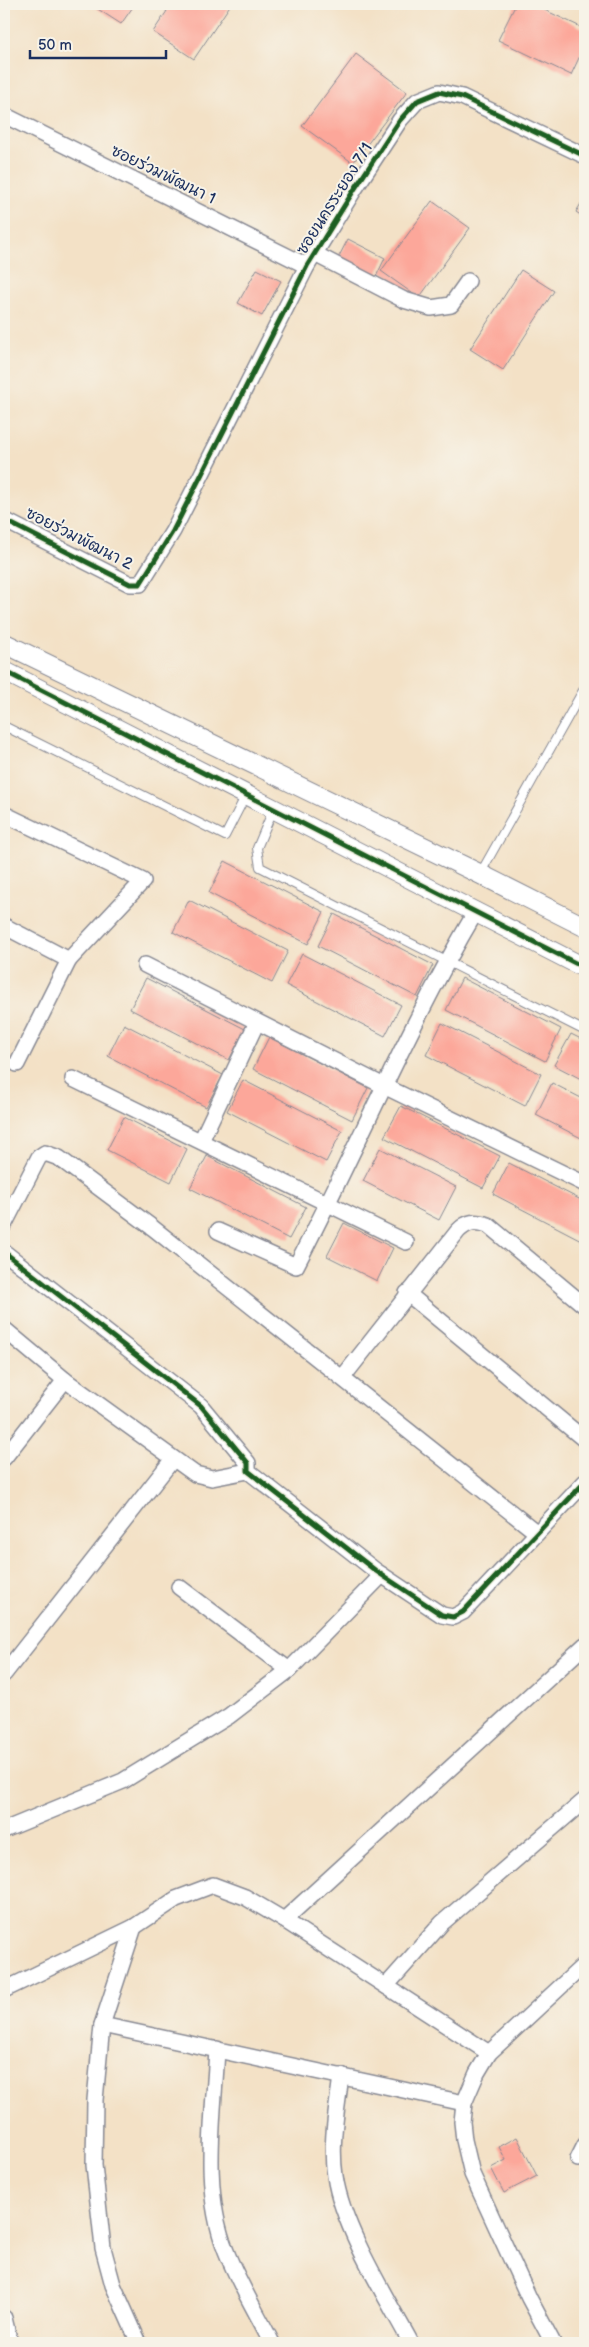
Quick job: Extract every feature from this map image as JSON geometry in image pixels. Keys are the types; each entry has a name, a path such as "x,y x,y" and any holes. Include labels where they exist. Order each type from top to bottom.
{"street":[{"name":"ซอยนครระยอง 7/1","path":"140,584 173,531 311,260 400,120 417,101 439,92 462,97 585,156"},
{"name":"ซอยร่วมพัฒนา 1","path":"4,115 311,260 404,300 425,307 443,308 451,305 468,281"},
{"name":"ซอยร่วมพัฒนา 2","path":"4,520 130,584 140,584"},
{"path":"4,642 585,927"},
{"path":"4,671 585,968"},
{"path":"4,814 143,881 69,960 17,1064"},
{"path":"218,1231 296,1266 329,1203 446,961 476,912"},
{"path":"4,926 69,960"},
{"path":"145,965 384,1086 585,1184"},
{"path":"200,1141 257,1022"},
{"path":"73,1079 406,1242"},
{"path":"4,1225 38,1157 45,1153 52,1154 154,1228 537,1533"},
{"path":"343,1378 407,1293 458,1230 474,1221 488,1225 585,1306"},
{"path":"4,1252 201,1406 248,1463 248,1471"},
{"path":"407,1293 585,1440"},
{"path":"4,1329 65,1380 195,1474 212,1478 248,1471 382,1575 434,1611 448,1618 463,1612 585,1482"},
{"path":"4,1458 65,1380"},
{"path":"4,1674 172,1459"},
{"path":"4,1830 123,1780 229,1716 289,1670 382,1575"},
{"path":"179,1587 289,1670"},
{"path":"284,1920 585,1645"},
{"path":"386,1986 442,1923 585,1800"},
{"path":"4,1990 134,1927 176,1899 212,1885 245,1897 284,1920 489,2053"},
{"path":"134,1927 102,2025 94,2137 94,2165 103,2248 113,2285 140,2343"},
{"path":"553,2343 529,2298 472,2174 462,2122 464,2103 477,2073 489,2053 585,1964"},
{"path":"102,2025 464,2103"},
{"path":"217,2050 211,2176 216,2214 226,2250 272,2343"},
{"path":"341,2076 333,2150 335,2177 356,2240 410,2343"},
{"path":"578,2159 585,2145"},
{"path":"4,2318 10,2343"}],"lane":[{"path":"480,874 585,687"},
{"path":"4,726 225,836 246,795"},
{"path":"274,808 257,848 260,867 585,1031"}],"building":[{"path":"90,4 135,4 121,24"},
{"path":"157,4 231,4 194,59 153,32 167,11"},
{"path":"516,4 532,4 585,29 585,45 571,75 498,40"},
{"path":"356,54 407,92 353,163 302,126"},
{"path":"585,197 585,218 576,212"},
{"path":"432,201 470,228 419,298 381,271"},
{"path":"348,239 385,258 374,281 336,262"},
{"path":"257,269 281,281 262,316 238,303"},
{"path":"521,270 554,291 503,370 470,349"},
{"path":"225,861 324,912 308,944 209,893"},
{"path":"189,900 288,951 272,983 173,932"},
{"path":"334,914 433,965 417,997 318,946"},
{"path":"302,954 401,1005 385,1036 286,985"},
{"path":"146,978 245,1029 229,1060 130,1009"},
{"path":"462,978 561,1029 545,1061 446,1010"},
{"path":"442,1023 541,1074 525,1106 426,1055"},
{"path":"124,1024 223,1075 206,1107 108,1056"},
{"path":"571,1034 585,1041 585,1081 554,1065"},
{"path":"269,1037 368,1088 352,1120 253,1069"},
{"path":"243,1080 342,1131 326,1162 227,1111"},
{"path":"552,1083 585,1100 585,1140 536,1115"},
{"path":"401,1106 500,1156 483,1188 384,1137"},
{"path":"124,1117 187,1149 171,1182 107,1150"},
{"path":"380,1148 456,1187 439,1220 363,1181"},
{"path":"207,1156 306,1207 289,1239 190,1188"},
{"path":"509,1163 585,1202 585,1242 493,1194"},
{"path":"344,1223 393,1248 377,1281 327,1256"},
{"path":"517,2137 537,2176 504,2193 491,2168 506,2160 499,2147"}],"cycle path":[{"path":"4,520 130,584 140,584 173,531 307,266 400,120 417,101 439,92 462,97 585,156"},
{"path":"4,671 585,968"},
{"path":"4,1252 201,1406 248,1463 248,1471 376,1571 442,1615 453,1617 463,1612 585,1482"}]}
